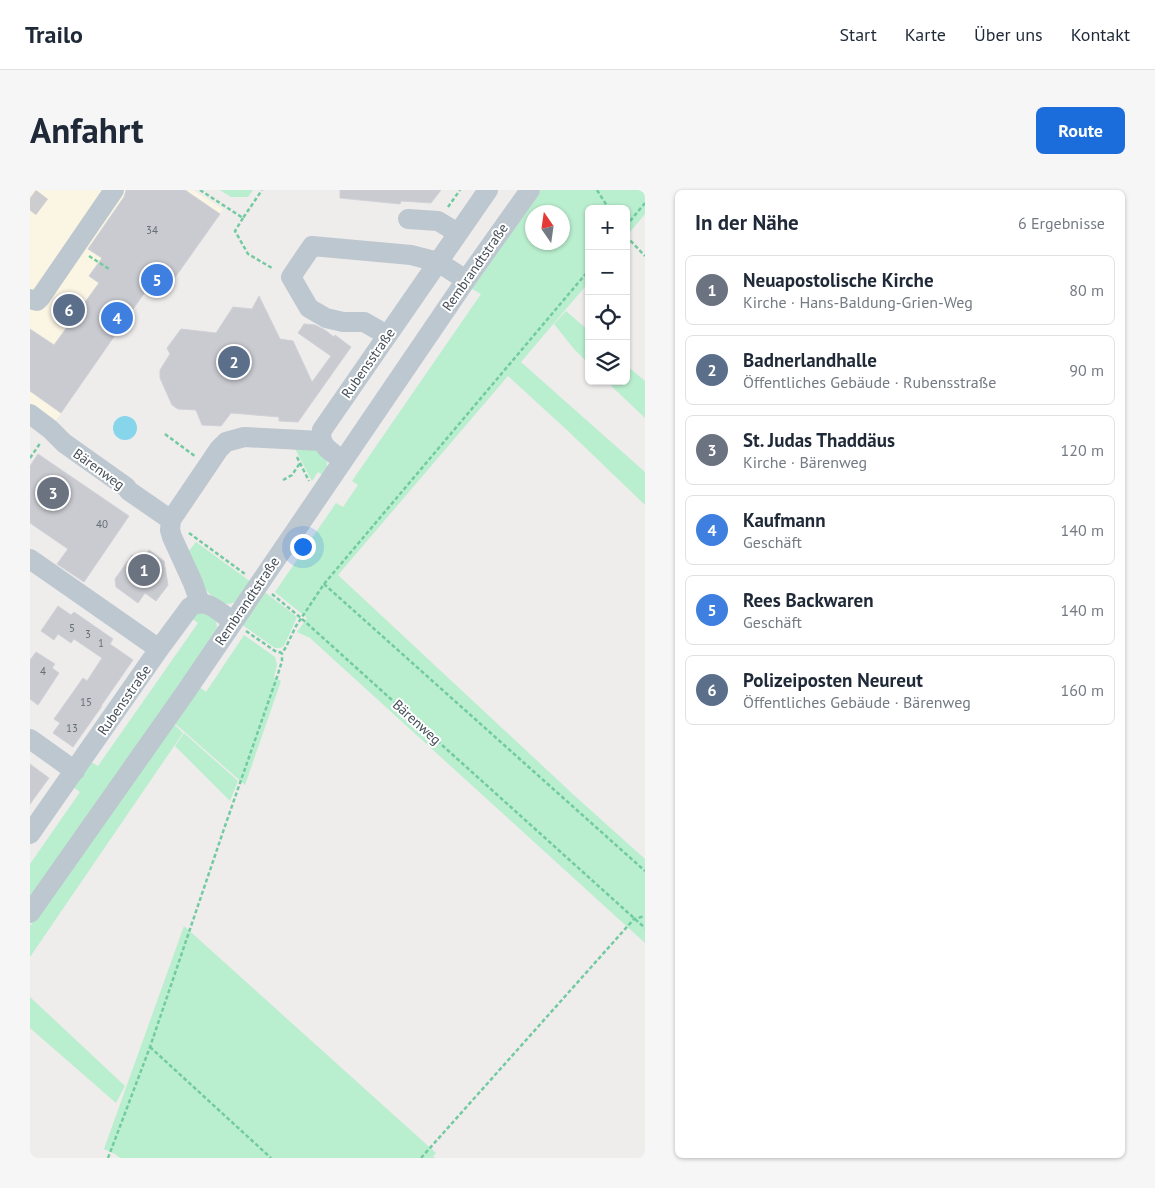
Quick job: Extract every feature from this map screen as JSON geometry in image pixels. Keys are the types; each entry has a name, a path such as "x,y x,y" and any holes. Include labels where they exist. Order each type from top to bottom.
{"street":[{"path":"30,299 37,301 40,298 114,190"},
{"name":"Rubensstraße","path":"321,441 322,430 488,190"},
{"name":"Rembrandtstraße","path":"30,913 238,626 258,584 466,280 530,190"},
{"path":"408,219 438,221 458,233"},
{"path":"387,336 364,322 343,322 326,318 309,308 291,277 312,246 410,255 438,262 466,280"},
{"name":"Bärenweg","path":"30,414 50,429 64,443 171,520"},
{"path":"238,626 213,606 200,604 193,583 172,537 170,530 171,520 219,449 226,442 244,437 321,441 323,445 342,461"},
{"path":"30,559 159,649"},
{"name":"Rubensstraße","path":"30,834 190,607 200,604"},
{"path":"30,739 75,771"}],"path":[{"path":"200,190 243,218"},
{"path":"262,190 236,232 248,254 272,268"},
{"path":"597,190 606,205"},
{"path":"630,221 645,202"},
{"path":"630,240 645,256"},
{"path":"75,246 109,269"},
{"path":"108,1158 150,1047 277,677 282,661 282,653 296,626 324,584 585,275"},
{"path":"165,434 208,466"},
{"path":"287,439 310,482"},
{"path":"283,480 292,475 300,463"},
{"name":"Bärenweg","path":"188,532 301,618 645,928"},
{"path":"324,584 645,871"},
{"path":"238,626 275,651 282,653"},
{"path":"421,1158 634,919 645,916"},
{"path":"150,1047 271,1158"}],"shaded area":[{"path":"30,190 193,190 223,209 164,293 147,290 55,422 30,404"}],"green space":[{"path":"220,190 253,190 248,197 231,197"},
{"path":"541,190 645,190 645,214 630,232 630,205 585,205 585,287 521,362 645,472 645,505 508,376 338,575 645,859 645,943 310,638 297,632 307,618 275,592 336,503 343,507 358,485 352,481 481,294 472,289 525,213 525,250 570,250 570,205 531,205"},
{"path":"566,311 585,328 585,360 574,349 554,324"},
{"path":"630,368 645,381 645,418 610,385 630,385"},
{"path":"293,445 316,448 327,462 327,472 324,476 318,472 312,481"},
{"path":"196,542 251,582 233,603 225,604 210,595 193,569 186,555"},
{"path":"261,592 266,593 297,617 284,646 280,648 275,648 241,624"},
{"path":"199,612 216,619 217,628 215,633 30,899 30,864 80,792 72,786 90,761 98,766 198,623 190,617"},
{"path":"244,635 275,657 277,665 274,677 281,681 245,785 171,720 197,685 206,692"},
{"path":"171,721 183,733 30,957 30,926"},
{"path":"184,733 238,781 230,801 175,746"},
{"path":"184,926 436,1153 433,1156 435,1158 120,1158 104,1149"},
{"path":"30,997 125,1086 116,1103 30,1028"}],"water":[{"path":"125,416 133,420 137,428 133,436 125,440 117,436 113,428 117,420"}],"building":[{"path":"126,190 185,190 220,214 164,293 145,292 61,413 30,391 30,329 54,345 99,283 89,276 102,258 88,249 124,197"},
{"path":"340,190 441,190 431,203 401,201 400,204 340,198"},
{"path":"259,296 280,339 293,341 312,382 331,356 298,333 304,324 315,325 334,337 335,335 351,347 298,422 279,421 279,417 231,413 221,426 202,425 196,410 178,409 172,405 160,378 160,370 170,354 167,348 181,329 216,333 233,307 252,309"},
{"path":"38,454 129,516 84,582 57,564 68,549 30,523 30,466"},
{"path":"149,550 164,561 168,585 156,601 145,593 138,603 116,587 115,579 132,555 141,561"},
{"path":"58,606 71,615 74,612 113,639 110,644 133,660 73,747 53,733 60,723 54,719 83,678 87,681 102,658 74,639 71,643 58,634 54,640 41,631"},
{"path":"36,652 55,664 52,668 59,673 38,705 30,699 30,660"},
{"path":"30,764 49,778 30,804"}],"tunnel":[{"path":"30,198 42,207"}],"place":[{"name":"Rees Backwaren","path":"157,280"},
{"name":"Polizeiposten Neureut","path":"69,310"},
{"name":"Kaufmann","path":"117,318"},
{"name":"Badnerlandhalle","path":"234,362"},
{"name":"St. Judas Thaddäus","path":"53,493"},
{"name":"Neuapostolische Kirche","path":"144,570"}]}
